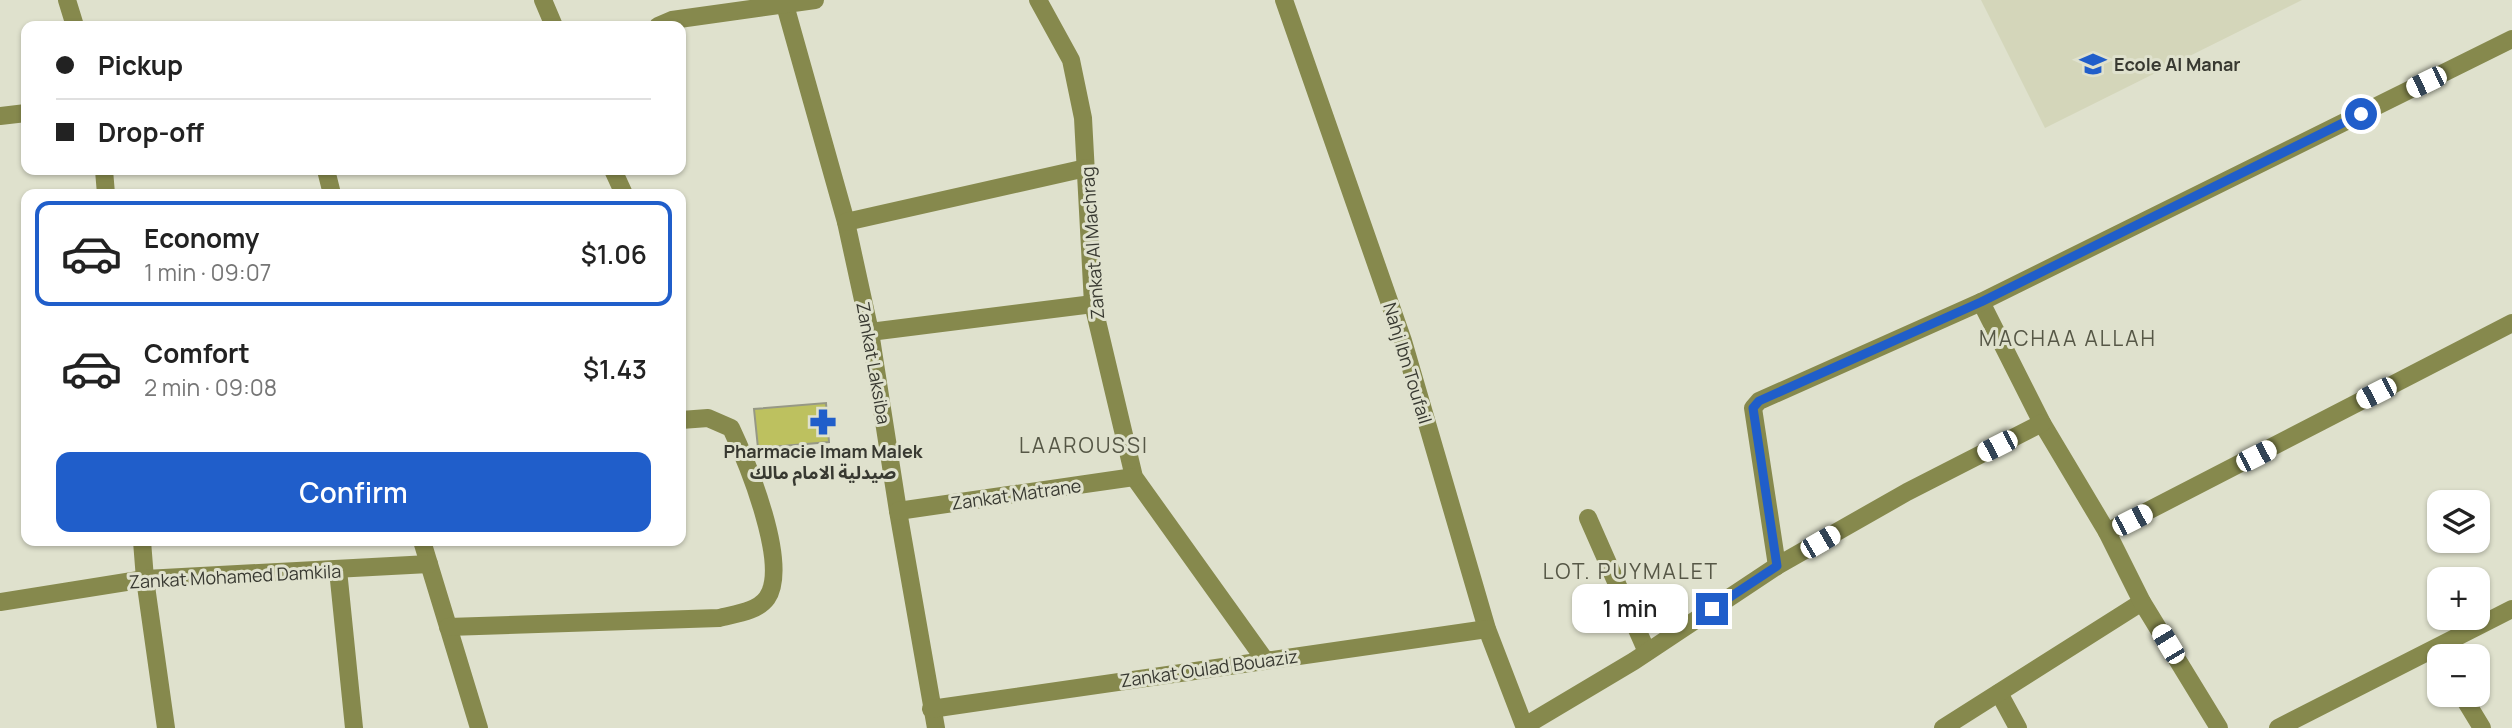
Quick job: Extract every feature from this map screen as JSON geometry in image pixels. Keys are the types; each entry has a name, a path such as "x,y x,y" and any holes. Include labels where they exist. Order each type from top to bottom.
{"street":[{"path":"67,0 73,21"},
{"path":"543,0 552,21"},
{"path":"670,21 815,0"},
{"name":"Zankat Al Machrag","path":"1038,0 1071,60 1083,118 1093,304 1134,477 1265,660"},
{"name":"Nahj Ibn Toufail","path":"1284,0 1403,341 1487,629 1525,727"},
{"name":"Zankat Laksiba","path":"785,5 846,222 870,332 936,728"},
{"path":"1777,566 1753,408 1759,401 1981,302 2512,39"},
{"path":"0,116 21,114"},
{"path":"846,222 1086,169"},
{"path":"1981,302 2042,423 2107,532 2142,602 2219,728"},
{"path":"870,332 1093,304"},
{"path":"2107,532 2512,323"},
{"path":"448,627 719,618 756,608 767,598 772,588 774,568 759,494 731,428 708,418 686,420"},
{"path":"1525,727 1647,652 1777,566 1908,492 2042,423"},
{"name":"Zankat Matrane","path":"898,511 1134,477"},
{"path":"1588,518 1647,652"},
{"path":"142,546 166,728"},
{"path":"424,546 479,728"},
{"name":"Zankat Mohamed Damkila","path":"0,602 145,579 429,564"},
{"path":"338,570 354,728"},
{"path":"1943,728 2142,602"},
{"path":"2452,644 2512,609"},
{"name":"Zankat Oulad Bouaziz","path":"931,709 1487,629"},
{"path":"2277,728 2427,658"},
{"path":"1999,693 2018,728"},
{"path":"2469,707 2482,728"}],"shaded area":[{"name":"Ecole Al Manar","path":"1981,0 2302,0 2045,128"}],"building":[{"path":"826,403 829,442 758,448 754,409"}],"place":[{"name":"Ecole Al Manar","path":"2093,64"},
{"name":"Pharmacie Imam Malek صيدلية الامام مالك","path":"823,422"}],"district":[{"name":"MACHAA ALLAH","path":"2068,338"},
{"name":"LAAROUSSI","path":"1084,445"},
{"name":"LOT. PUYMALET","path":"1631,571"}],"route":[{"path":"1712,609 1777,566 1753,408 1759,401 1981,302 2361,114"}]}
